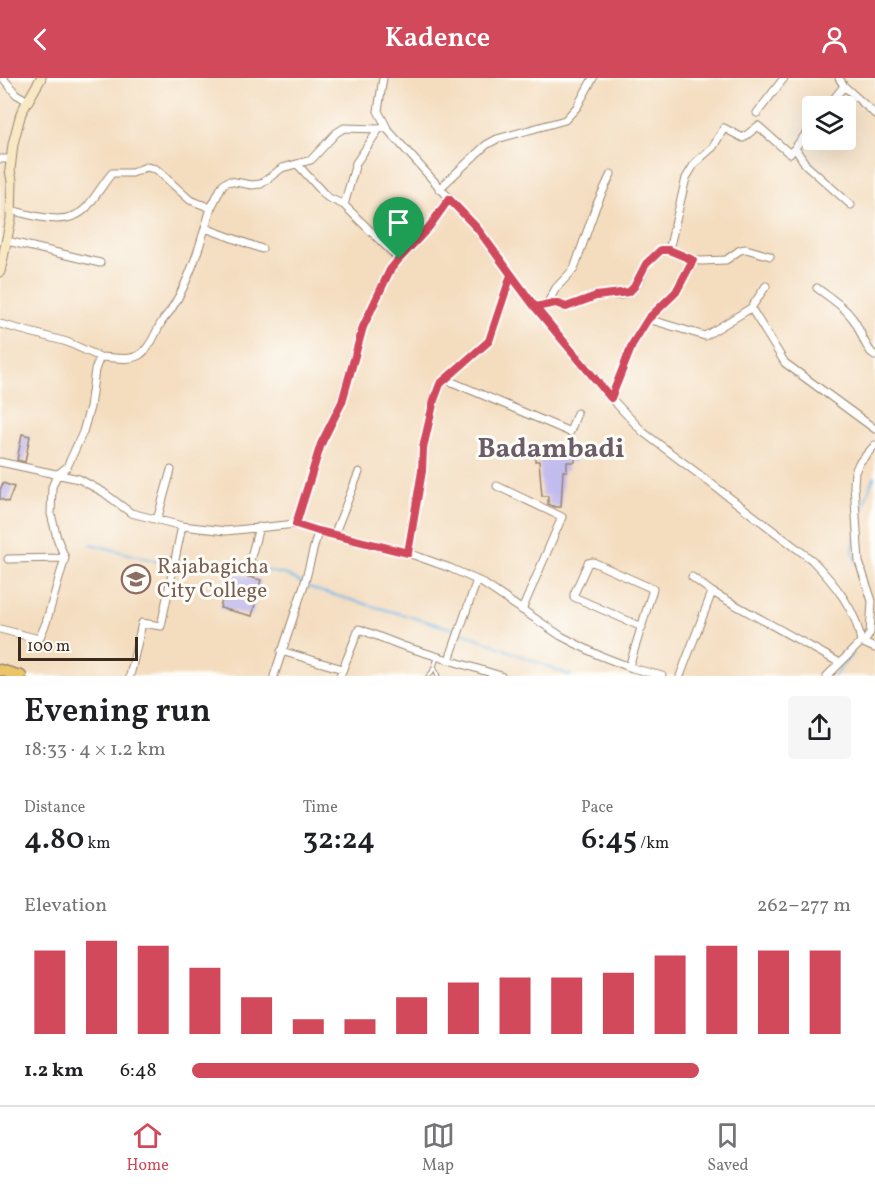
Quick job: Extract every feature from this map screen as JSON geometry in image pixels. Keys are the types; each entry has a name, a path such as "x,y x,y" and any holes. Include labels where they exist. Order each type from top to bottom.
{"main road":[{"path":"0,670 21,676"}],"street":[{"path":"3,78 16,94 28,101"},
{"path":"0,272 11,210 11,159 18,123 41,78"},
{"path":"383,78 378,111 383,128 477,228 535,307 611,398 643,432 812,560 829,579 854,615 862,643"},
{"path":"440,189 486,145 496,139 565,120 577,107 593,78"},
{"path":"757,113 784,78"},
{"path":"839,78 844,86 875,114"},
{"path":"836,96 844,86"},
{"path":"669,250 686,178 695,163 713,147 724,128 743,138 758,126 790,154 802,139"},
{"path":"0,324 67,342 100,357 125,359 140,355 179,296 196,259 211,208 224,184 229,181 239,184 261,184 282,168 311,160 336,133 344,128 383,128"},
{"path":"344,205 356,163 383,128"},
{"path":"795,148 806,165 851,205"},
{"path":"0,159 11,159"},
{"path":"297,165 327,197 344,205 399,259"},
{"path":"11,210 33,216 68,218 77,216 87,207 112,173 132,173 146,167 156,169 190,200 211,208"},
{"path":"547,304 556,288 574,269 596,206 611,174"},
{"path":"296,524 321,444 342,402 363,327 390,270 429,227 449,199"},
{"path":"205,228 262,249"},
{"path":"7,241 100,263"},
{"path":"535,307 556,303 566,307 596,296 629,292 652,256 661,250 669,250 693,260 726,260 740,250 746,249 770,256"},
{"path":"611,398 628,352 648,319 676,292 693,260"},
{"path":"408,553 428,421 437,392 445,379 489,341 511,275"},
{"path":"648,319 705,336 751,308 766,286"},
{"path":"817,288 841,306 852,318 867,347 875,356"},
{"path":"751,308 785,363 875,429"},
{"path":"0,629 39,639 46,623 65,558 51,514 52,487 57,474 67,467 82,437 90,407 95,370 100,357"},
{"path":"445,379 570,432 577,413"},
{"path":"827,676 870,633 872,601 859,562 854,485 858,463 875,445"},
{"path":"0,462 79,479 103,492 131,513 182,526 226,531 296,524 408,553 477,580 561,636 629,667 662,676"},
{"path":"157,520 171,470"},
{"path":"334,535 359,472"},
{"path":"496,486 562,517 522,610"},
{"path":"130,676 142,623 161,626 182,526"},
{"path":"247,572 259,527"},
{"path":"274,676 305,582 318,531"},
{"path":"8,559 65,558"},
{"path":"629,667 642,627 653,589 593,562 588,563 574,597 642,627"},
{"path":"692,577 712,592 840,663"},
{"path":"449,660 477,580"},
{"path":"680,676 712,592"},
{"path":"281,651 341,673 359,629 501,676"},
{"path":"862,643 875,648"}],"lane":[{"path":"428,676 438,656"},
{"path":"434,666 438,676"}],"building":[{"path":"22,434 30,436 25,462 17,460"},
{"path":"535,450 575,450 575,462 567,462 567,471 563,471 561,507 548,504 548,496 542,496 539,461 535,461"},
{"path":"3,483 14,487 8,502 0,499"},
{"path":"229,572 261,580 252,616 220,608"}],"waterway":[{"path":"859,521 875,476"},
{"path":"854,538 853,550 856,562"},
{"path":"91,544 156,561 182,560 247,572 263,570 287,575 302,583"},
{"path":"858,570 869,605"},
{"path":"307,586 457,630"},
{"path":"462,632 571,676"},
{"path":"834,676 852,654"}],"place":[{"name":"Rajabagicha City College","path":"136,579"}],"district":[{"name":"Badambadi","path":"551,450"}],"route":[{"path":"399,259 390,270 363,327 342,402 321,444 296,524 408,553 422,471 423,448 434,400 440,384 489,341 511,275 535,307 556,303 566,307 596,296 622,295 629,292 652,256 661,250 669,250 693,260 676,292 648,319 633,343 611,398 535,307 477,228 449,199 429,227 399,259"}]}
